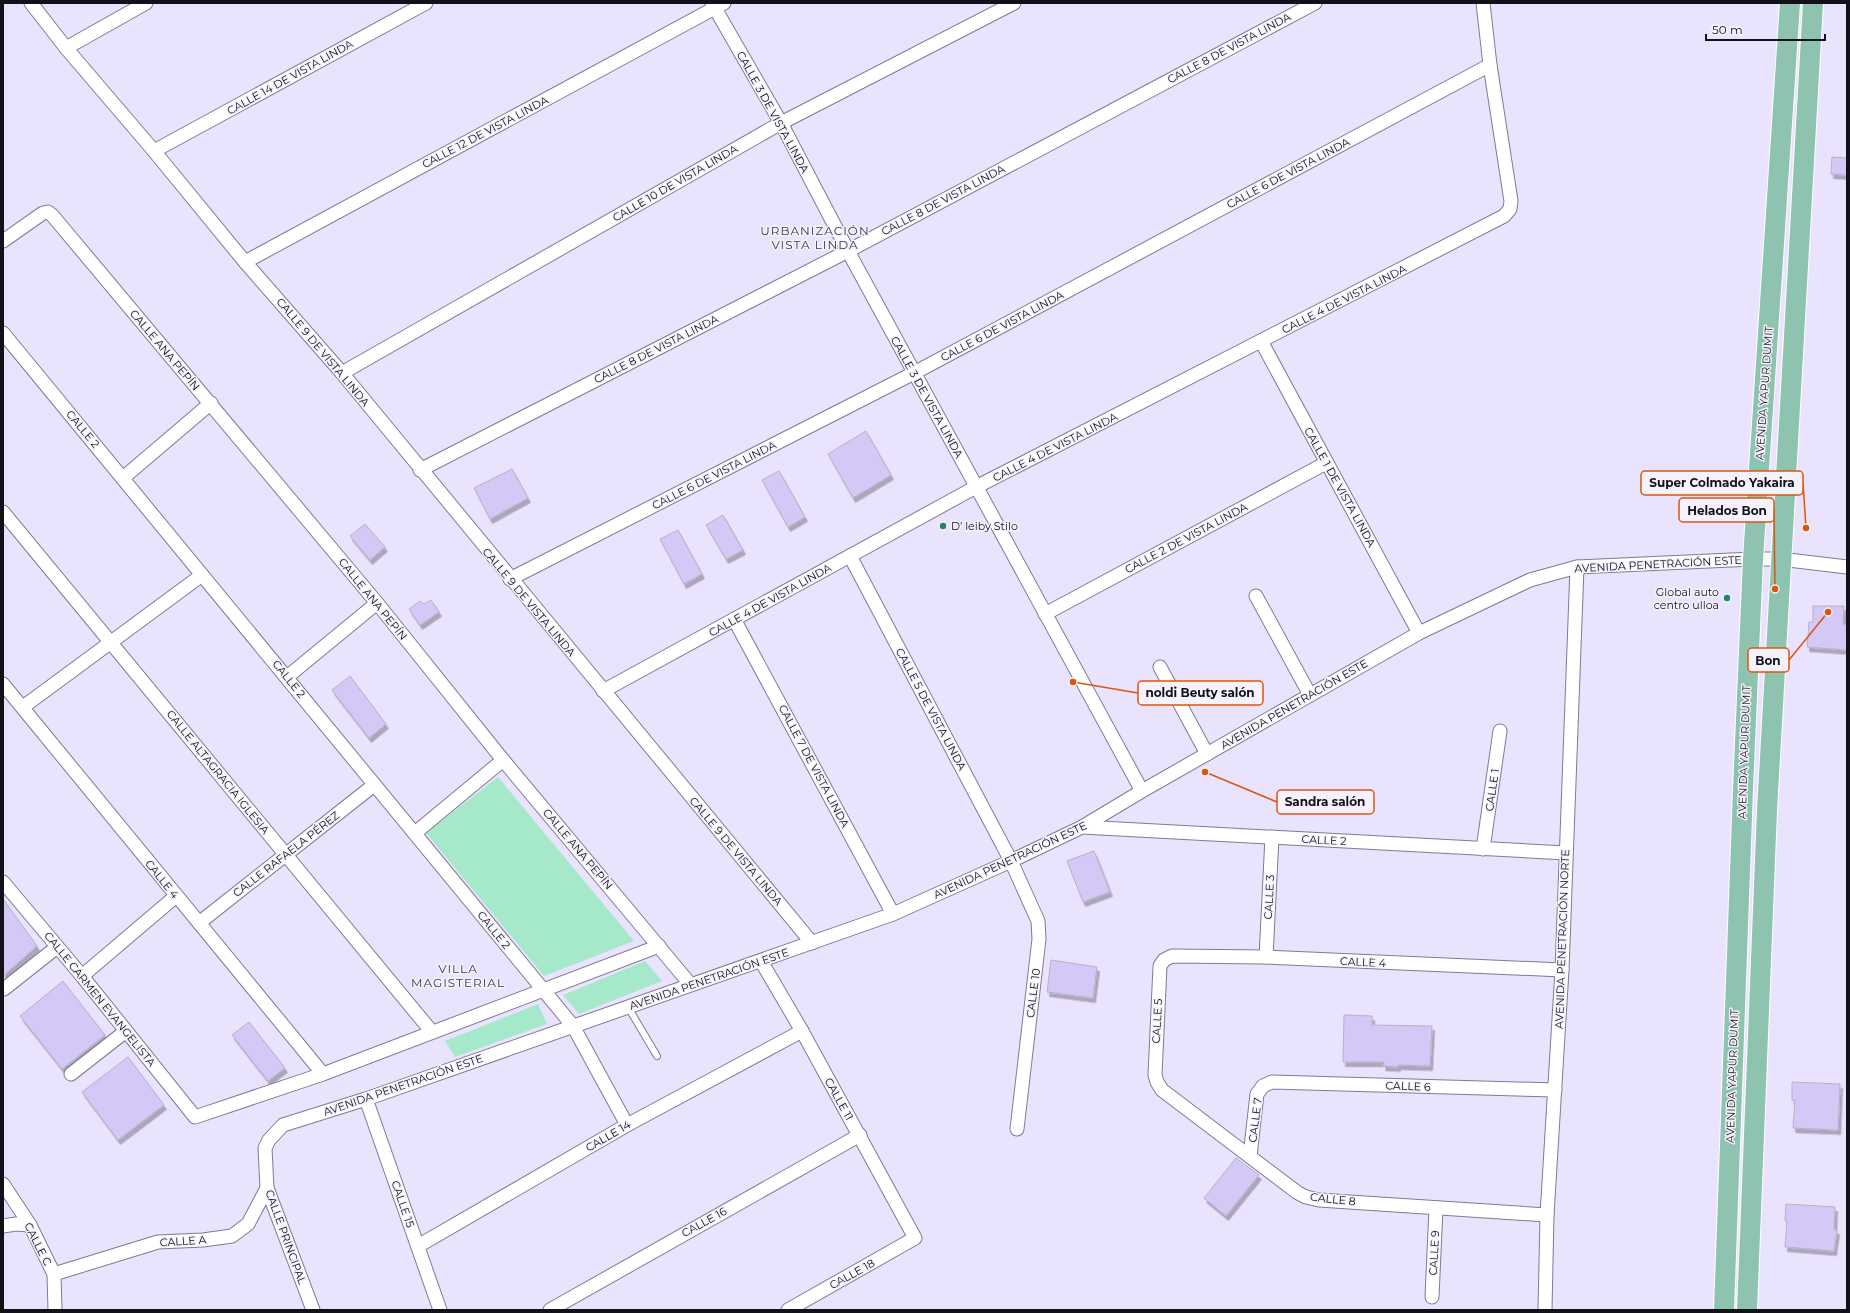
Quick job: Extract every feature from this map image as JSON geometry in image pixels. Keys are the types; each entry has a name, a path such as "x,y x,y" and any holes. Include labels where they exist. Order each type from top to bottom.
{"main road":[{"name":"AVENIDA YAPUR DUMIT","path":"1724,1310 1742,789 1753,558 1790,3"},
{"path":"1748,1310 1767,810 1780,559 1813,3"}],"street":[{"name":"CALLE 9 DE VISTA LINDA","path":"31,3 66,48 154,151 245,262 342,373 420,470 812,943"},
{"path":"66,48 146,3"},
{"name":"CALLE 14 DE VISTA LINDA","path":"154,151 426,3"},
{"name":"CALLE 10 DE VISTA LINDA","path":"342,373 781,123 1014,3"},
{"name":"CALLE 8 DE VISTA LINDA","path":"420,470 848,251 1315,3"},
{"path":"1483,3 1490,65"},
{"name":"CALLE 3 DE VISTA LINDA","path":"717,5 848,251 1142,791"},
{"name":"CALLE 12 DE VISTA LINDA","path":"245,262 717,5"},
{"name":"CALLE 4 DE VISTA LINDA","path":"603,691 976,487 1504,216 1510,209 1511,201 1490,65"},
{"name":"CALLE 6 DE VISTA LINDA","path":"510,579 914,372 1490,65"},
{"name":"CALLE ANA PEPÍN","path":"3,241 42,213 48,212 52,215 377,603 503,760 690,984"},
{"name":"CALLE 2","path":"3,333 574,1026 627,1125"},
{"name":"CALLE 1 DE VISTA LINDA","path":"1261,341 1419,633"},
{"path":"123,478 211,404"},
{"name":"CALLE 2 DE VISTA LINDA","path":"1045,614 1326,463"},
{"name":"CALLE ALTAGRACIA IGLESIA","path":"3,512 432,1032"},
{"name":"CALLE 5 DE VISTA LINDA","path":"850,556 1011,862"},
{"name":"AVENIDA PENETRACIÓN ESTE","path":"269,1140 283,1125 366,1099 893,914 1011,862 1082,826 1419,633 1530,580 1577,567 1753,558 1780,559 1847,566"},
{"name":"AVENIDA PENETRACIÓN NORTE","path":"1545,1310 1547,1215 1562,970 1577,567"},
{"path":"24,707 202,575"},
{"path":"1256,596 1310,695"},
{"path":"287,677 377,603"},
{"name":"CALLE 7 DE VISTA LINDA","path":"734,619 893,914"},
{"path":"1160,667 1207,754"},
{"name":"CALLE 4","path":"5,691 24,707 322,1074"},
{"name":"CALLE 1","path":"1483,849 1500,731"},
{"path":"415,833 503,760"},
{"name":"CALLE RAFAELA PÉREZ","path":"199,923 374,785"},
{"name":"CALLE 2","path":"1082,826 1566,853"},
{"name":"CALLE 3","path":"1266,957 1272,837"},
{"name":"CALLE 10","path":"1011,862 1038,921 1040,930 1017,1129"},
{"name":"CALLE CARMEN EVANGELISTA","path":"3,882 82,976 195,1117 322,1074"},
{"path":"82,976 176,896"},
{"path":"322,1074 659,946"},
{"path":"4,989 57,947"},
{"name":"CALLE 4","path":"1164,960 1172,956 1266,957 1562,970"},
{"name":"CALLE 5","path":"1157,1082 1155,1075 1160,966 1164,960"},
{"name":"CALLE 11","path":"761,961 860,1135 915,1238"},
{"path":"71,1074 126,1031"},
{"name":"CALLE 14","path":"418,1246 627,1125 802,1031"},
{"name":"CALLE 8","path":"1157,1082 1162,1090 1306,1197 1319,1200 1547,1215"},
{"name":"CALLE 6","path":"1263,1086 1272,1082 1555,1090"},
{"name":"CALLE 7","path":"1250,1156 1257,1094 1263,1086"},
{"name":"CALLE 15","path":"366,1099 440,1310"},
{"name":"CALLE 16","path":"550,1310 860,1135"},
{"name":"CALLE PRINCIPAL","path":"269,1140 265,1148 268,1188 313,1310"},
{"name":"CALLE C","path":"3,1184 30,1225 54,1274 55,1310"},
{"name":"CALLE A","path":"54,1274 158,1242 203,1240 232,1236 248,1224 268,1188"},
{"name":"CALLE 9","path":"1432,1297 1436,1208"},
{"path":"3,1226 16,1224 30,1225"},
{"name":"CALLE 18","path":"788,1310 915,1238"}],"lane":[{"path":"628,1007 657,1056"}],"green space":[{"path":"498,777 634,941 544,976 426,833"},
{"path":"645,961 662,981 579,1014 563,995"},
{"path":"538,1004 547,1024 455,1057 445,1041"}],"building":[{"path":"1832,157 1847,158 1847,175 1831,174"},
{"path":"866,431 891,475 853,498 828,454"},
{"path":"512,469 528,498 490,519 474,488"},
{"path":"779,471 805,517 788,527 762,480"},
{"path":"723,515 743,550 726,559 706,525"},
{"path":"365,524 385,547 370,560 350,536"},
{"path":"678,530 702,574 684,584 660,539"},
{"path":"431,600 439,612 420,625 409,609 420,601 424,604"},
{"path":"1813,606 1844,606 1843,624 1847,625 1847,650 1807,647 1809,622 1813,622"},
{"path":"350,676 386,724 369,738 332,690"},
{"path":"1094,851 1110,892 1083,902 1067,861"},
{"path":"3,899 37,946 3,976"},
{"path":"1051,960 1097,967 1093,998 1047,992"},
{"path":"63,981 105,1035 62,1069 20,1016"},
{"path":"1344,1015 1372,1016 1372,1025 1432,1026 1430,1066 1398,1065 1398,1067 1383,1066 1384,1062 1343,1062"},
{"path":"249,1022 285,1068 268,1081 232,1035"},
{"path":"128,1057 164,1105 118,1140 82,1092"},
{"path":"1792,1082 1840,1084 1838,1130 1793,1128 1795,1100 1792,1100"},
{"path":"1236,1158 1259,1175 1226,1216 1204,1198"},
{"path":"1786,1204 1835,1207 1834,1230 1837,1230 1834,1251 1785,1247 1787,1221 1785,1221"}],"place":[{"name":"D’ leiby Stilo","path":"943,526"},
{"name":"Super Colmado Yakaira","path":"1806,528"},
{"name":"Helados Bon","path":"1775,589"},
{"name":"Global auto centro ulloa","path":"1727,598"},
{"name":"Bon","path":"1828,612"},
{"name":"noldi Beuty salón","path":"1073,682"},
{"name":"Sandra salón","path":"1205,772"}],"district":[{"name":"URBANIZACIÓN VISTA LINDA","path":"815,238"},
{"name":"VILLA MAGISTERIAL","path":"458,976"}]}
